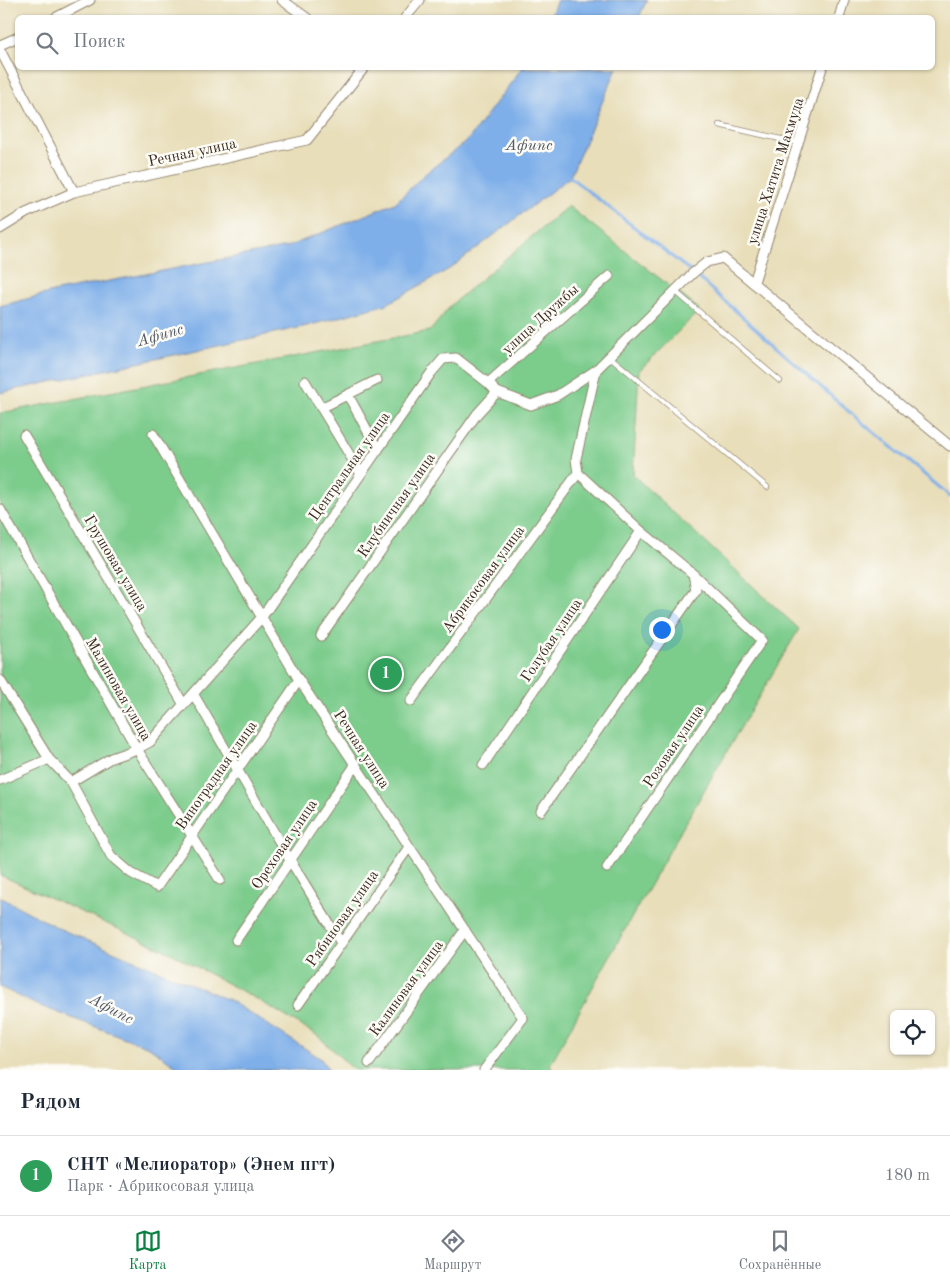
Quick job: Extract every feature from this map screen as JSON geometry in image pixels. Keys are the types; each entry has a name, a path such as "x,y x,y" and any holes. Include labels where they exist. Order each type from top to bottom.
{"street":[{"path":"62,15 90,0"},
{"path":"282,0 303,15"},
{"path":"408,15 420,0"},
{"path":"839,15 844,0"},
{"path":"0,45 15,38"},
{"path":"0,50 74,192"},
{"name":"Речная улица","path":"0,230 26,214 74,192 306,140 362,70"},
{"name":"улица Хатита Махмуда","path":"754,282 821,70"},
{"name":"Центральная улица","path":"71,782 111,758 138,749 150,742 194,695 262,617 442,359 456,358 497,392 531,405 558,395 596,370 675,291 707,262 723,258 754,282"},
{"name":"улица Дружбы","path":"488,383 609,276"},
{"path":"754,282 950,446"},
{"path":"541,811 696,590 693,574 641,531 578,473 576,459 596,370"},
{"path":"321,408 377,380"},
{"path":"305,381 360,474"},
{"name":"Клубничная улица","path":"321,636 477,414 497,392"},
{"path":"348,395 378,450"},
{"name":"Речная улица","path":"153,434 299,680 523,1018 484,1070"},
{"name":"Грушовая улица","path":"24,435 184,705"},
{"name":"Абрикосовая улица","path":"411,701 578,473"},
{"name":"Малиновая улица","path":"0,509 138,749 220,880"},
{"name":"Голубая улица","path":"483,765 641,531"},
{"name":"Розовая улица","path":"607,868 762,640 693,574"},
{"path":"0,680 49,760 71,782"},
{"name":"Виноградная улица","path":"71,782 112,856 131,873 157,887 299,680"},
{"path":"194,695 290,860 342,943"},
{"path":"0,780 49,760"},
{"name":"Ореховая улица","path":"236,940 356,764"},
{"name":"Рябиновая улица","path":"298,1005 409,847"},
{"name":"Калиновая улица","path":"369,1063 465,930"},
{"path":"491,1060 494,1070"}],"lane":[{"path":"719,126 798,143"},
{"path":"675,291 780,381"},
{"path":"609,356 767,487"}],"green space":[{"path":"568,206 700,310 639,371 633,475 799,629 611,955 550,1065 553,1070 354,1070 318,1036 260,1001 169,952 0,875 0,413 430,331 453,303"}],"water":[{"path":"557,0 647,0 640,15 551,15"},
{"name":"Афипс","path":"520,70 616,70 570,177 451,268 387,304 307,326 0,393 0,306 57,291 287,247 395,203 426,173 468,140"},
{"name":"Афипс","path":"0,897 58,928 229,1000 320,1058 329,1070 182,1070 149,1047 35,1004 0,987"}],"waterway":[{"path":"570,177 693,273 847,410 950,496"}],"place":[{"name":"СНТ «Мелиоратор» (Энем пгт)","path":"386,674"}]}
